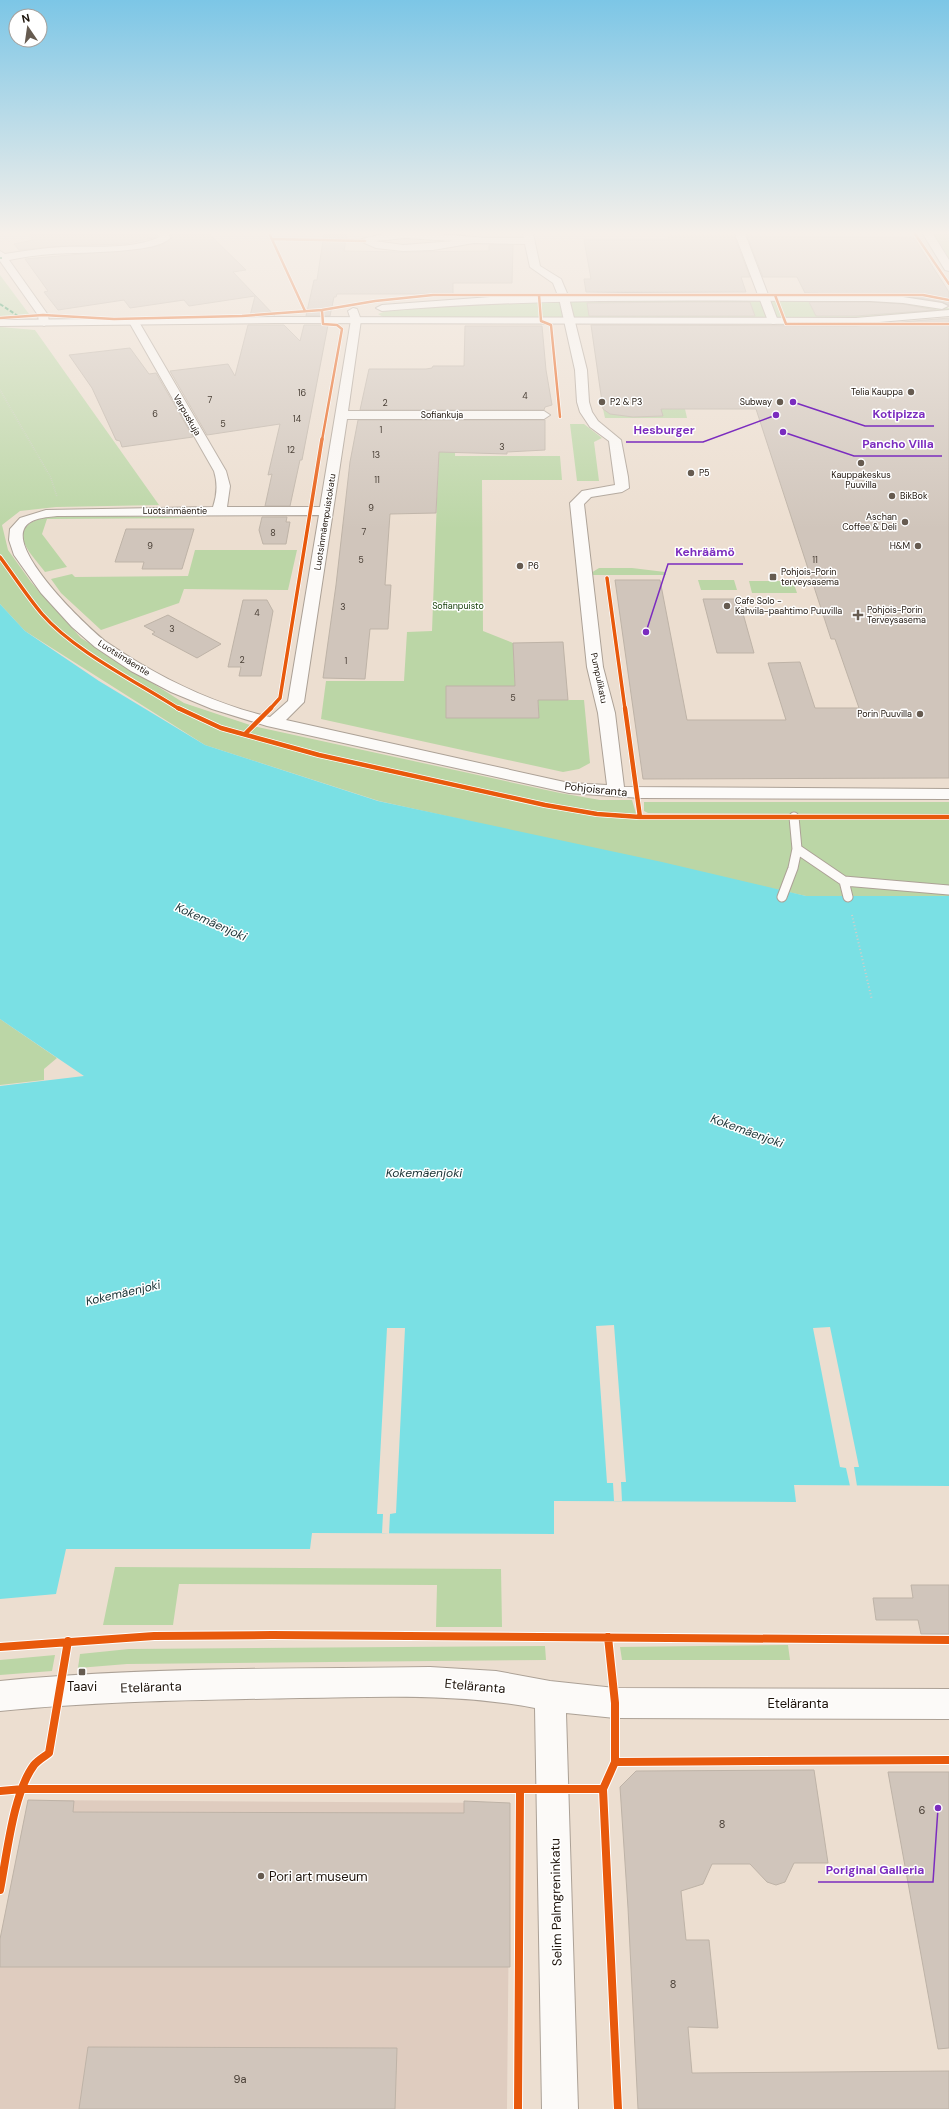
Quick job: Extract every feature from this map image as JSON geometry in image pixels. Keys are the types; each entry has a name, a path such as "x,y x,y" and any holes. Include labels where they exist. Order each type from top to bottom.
{"street":[{"name":"Varpuskuja","path":"140,332 220,472 224,481 224,491 220,511"},
{"name":"Luotsinmäenpuistokatu","path":"273,723 296,702 327,511 353,332"},
{"name":"Pumpulikatu","path":"573,332 581,370 583,402 586,412 594,424 614,440 622,477 622,488 587,494 577,503 582,564 595,667 600,680 608,722 616,792"},
{"name":"Sofiankuja","path":"341,415 544,415"},
{"name":"Luotsinmäentie","path":"25,519 40,514 64,511 327,511"},
{"name":"Luotsimäentie","path":"25,519 16,529 14,540 19,554 54,600 78,626 101,645 136,666 192,696 232,712 273,723"},
{"name":"Pohjoisranta","path":"273,723 568,788 616,792 949,794"},
{"name":"Eteläranta","path":"0,1696 60,1690 205,1685 430,1682 496,1686 550,1696 615,1703 949,1704"},
{"name":"Selim Palmgreninkatu","path":"550,1696 560,2109"}],"lane":[{"path":"782,897 793,868 797,849 794,817"},
{"path":"797,849 844,881 932,890 949,890"},
{"path":"844,881 848,897"}],"path":[{"path":"0,390 51,478 64,511"},
{"path":"745,425 761,424"},
{"path":"848,897 872,1000"}],"shaded area":[{"path":"28,1800 510,1803 507,2109 0,2109 0,1939"}],"green space":[{"path":"0,332 37,332 159,505 56,507 20,511 2,525 8,550 31,582 81,638 184,703 253,726 560,793 600,800 632,800 637,817 949,817 949,896 806,896 379,801 205,745 25,631 0,604"},
{"path":"603,409 685,409 687,418 605,418"},
{"name":"Sofianpuisto","path":"440,419 456,419 455,456 560,456 562,480 482,480 483,631 513,643 515,686 447,686 446,718 539,718 538,700 584,700 590,763 579,769 563,772 321,719 326,681 404,681 407,632 432,631"},
{"path":"570,424 584,424 602,438 594,442 599,481 577,481"},
{"path":"63,515 204,518 47,519 42,534 67,567 45,572 26,547 23,538 24,530 28,525 44,518"},
{"path":"195,550 297,550 288,590 184,589 179,603 101,630 61,593 51,579 72,574 75,577 188,576"},
{"path":"599,568 632,568 665,572 666,575 591,575 591,573"},
{"path":"698,580 734,580 737,590 701,590"},
{"path":"749,581 793,581 797,593 752,593"},
{"path":"644,802 949,802 949,814 648,813 644,811"},
{"path":"0,1019 57,1058 44,1069 44,1080 0,1085"},
{"path":"115,1567 501,1569 502,1627 436,1627 437,1585 179,1584 173,1625 103,1625"},
{"path":"788,1645 790,1660 622,1660 620,1647"},
{"path":"545,1646 546,1660 127,1664 78,1668 80,1654 129,1649"},
{"path":"55,1655 52,1671 0,1675 0,1660"}],"water":[{"name":"Kokemäenjoki","path":"0,604 25,631 99,681 205,745 378,801 662,862 806,896 949,896 949,1486 794,1485 796,1502 554,1501 554,1534 312,1533 310,1549 66,1549 56,1594 0,1599 0,1086 84,1076 0,1019"}],"pier":[{"path":"614,1325 626,1482 621,1482 622,1501 614,1501 613,1483 607,1483 596,1326"},
{"path":"830,1327 859,1467 854,1467 857,1486 850,1486 846,1468 840,1467 813,1328"},
{"path":"387,1328 405,1328 396,1513 390,1514 389,1534 382,1533 383,1514 377,1514"}],"building":[{"path":"246,332 291,332 300,341 302,332 327,332 302,460 300,460 290,506 265,506 272,474 268,475 280,424 207,435 170,371 228,364 235,376"},
{"path":"465,332 543,332 546,370 552,405 545,407 544,410 360,410 369,369 426,369 432,368 433,366 464,366"},
{"name":"Kauppakeskus Puuvilla","path":"592,332 949,332 949,778 643,779 615,580 660,580 687,720 786,720 768,663 800,662 815,708 859,708 835,639 831,639 756,409 661,409 663,416 633,417 610,414 603,409"},
{"path":"130,348 149,374 156,373 193,437 122,447 120,441 116,440 92,388 69,355"},
{"path":"358,420 545,420 545,450 507,452 507,454 439,452 436,513 390,514 385,585 391,585 388,629 370,629 365,679 323,678 336,585 350,462"},
{"path":"262,517 287,517 286,522 290,522 286,544 263,544 259,530"},
{"path":"126,529 194,529 182,569 142,569 144,562 115,562"},
{"path":"703,599 739,599 754,653 717,653"},
{"path":"243,600 267,600 273,611 261,676 239,676 241,667 228,667"},
{"path":"168,615 221,644 197,658 152,634 155,632 144,626"},
{"path":"563,642 568,700 538,700 539,718 446,718 446,686 515,686 513,643"},
{"path":"911,1585 949,1585 949,1634 921,1634 918,1620 876,1620 873,1598 913,1598"},
{"path":"814,1770 828,1863 794,1863 785,1882 776,1885 767,1882 750,1864 712,1864 703,1884 681,1891 686,1940 709,1940 718,2028 688,2027 692,2073 949,2071 949,2109 638,2109 628,1908 620,1787 636,1771"},
{"path":"888,1772 949,1772 949,2048 938,2049"},
{"name":"Pori art museum","path":"28,1800 74,1801 73,1812 464,1813 464,1801 510,1803 510,1967 0,1967 0,1939"},
{"path":"88,2047 397,2048 395,2109 79,2109"}],"cycle path":[{"path":"246,733 280,698 309,511 341,332"},
{"path":"552,332 560,417"},
{"path":"0,557 42,614 81,648 188,714 221,728 319,755 545,805 597,814 640,817 949,817"},
{"path":"607,578 640,817"},
{"path":"0,1647 154,1636 272,1635 949,1640"},
{"path":"608,1637 615,1703 615,1762"},
{"path":"0,1890 12,1826 21,1793 34,1765 49,1753 68,1641"},
{"path":"0,1791 23,1789 603,1789 615,1762 949,1760"},
{"path":"603,1789 618,2109"},
{"path":"518,2109 520,1790"}],"place":[{"name":"Telia Kauppa","path":"911,392"},
{"name":"P2 & P3","path":"602,402"},
{"name":"Subway","path":"780,402"},
{"name":"Kotipizza","path":"793,402"},
{"name":"Hesburger","path":"776,415"},
{"name":"Pancho Villa","path":"783,432"},
{"name":"Kauppakeskus Puuvilla","path":"861,463"},
{"name":"P5","path":"691,473"},
{"name":"BikBok","path":"892,496"},
{"name":"Aschan Coffee & Deli","path":"905,522"},
{"name":"H&M","path":"918,546"},
{"name":"P6","path":"520,566"},
{"name":"Pohjois-Porin terveysasema","path":"773,577"},
{"name":"Cafe Solo - Kahvila-paahtimo Puuvilla","path":"727,606"},
{"name":"Pohjois-Porin Terveysasema","path":"858,615"},
{"name":"Kehräämö","path":"646,632"},
{"name":"Porin Puuvilla","path":"920,714"},
{"name":"Taavi","path":"82,1672"},
{"name":"Poriginal Galleria","path":"938,1808"},
{"name":"Pori art museum","path":"261,1876"}]}
